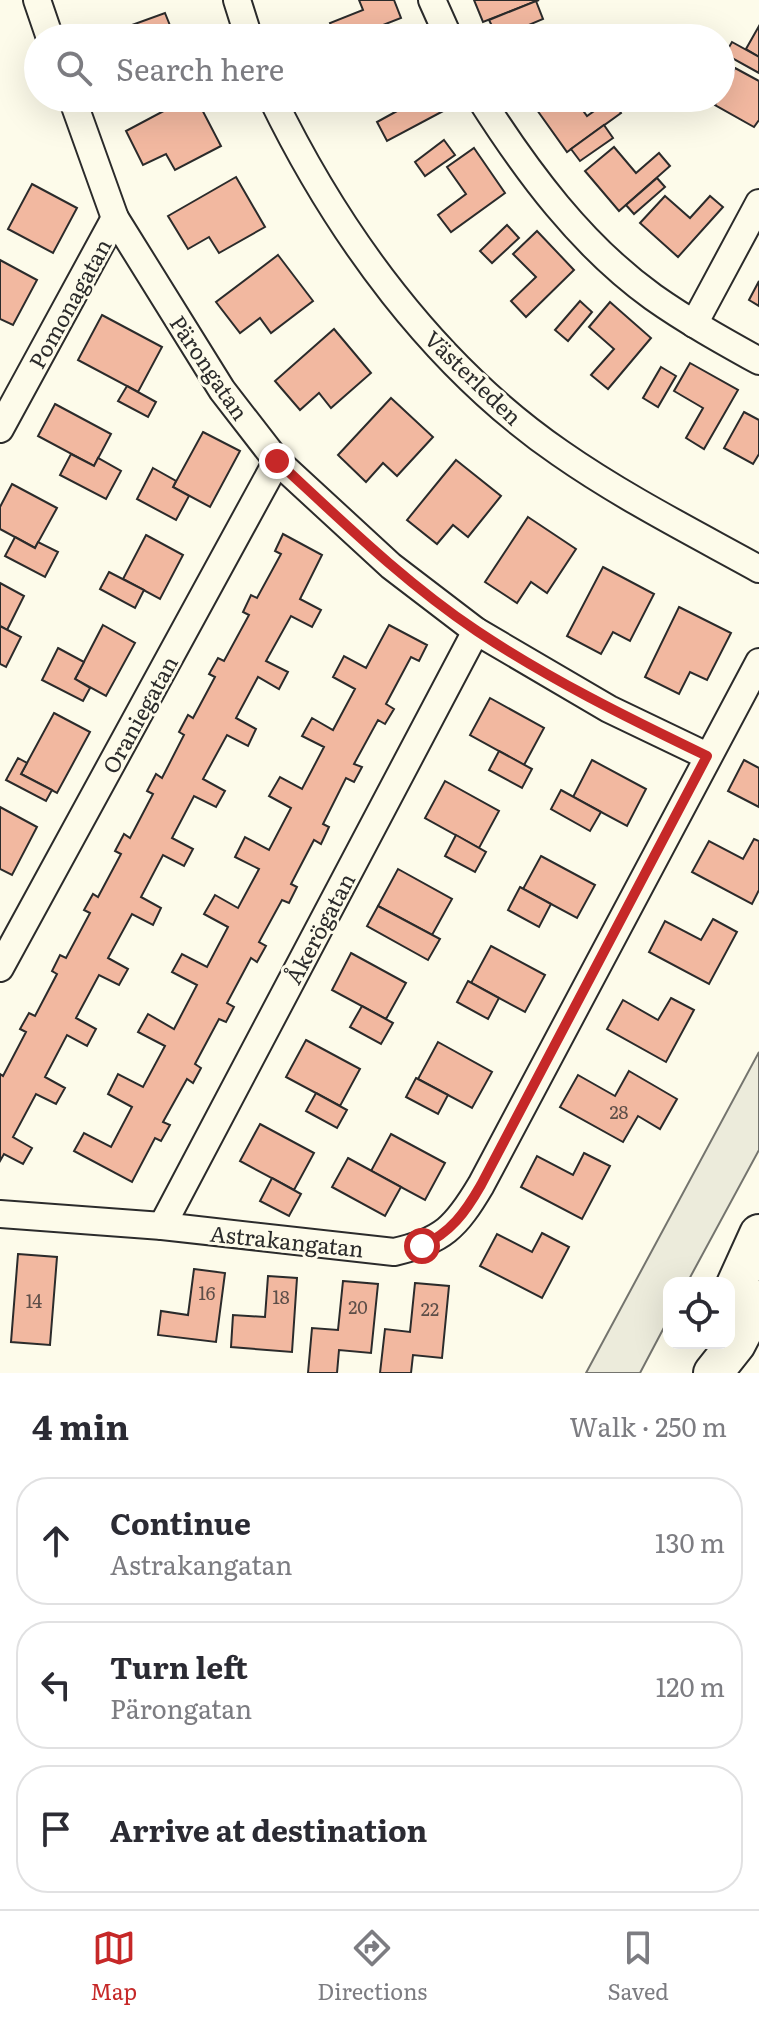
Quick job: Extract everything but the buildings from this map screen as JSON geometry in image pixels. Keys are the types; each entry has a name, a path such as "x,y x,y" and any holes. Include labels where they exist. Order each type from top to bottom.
{"main road":[{"path":"735,1287 759,1234"},
{"path":"713,1373 736,1344 759,1300"},
{"path":"700,1373 708,1349"}],"street":[{"path":"37,0 45,24"},
{"path":"237,0 245,24"},
{"path":"432,0 443,24"},
{"name":"Pärongatan","path":"77,112 115,218 222,390 277,461 391,566 476,631 609,709 707,756"},
{"name":"Västerleden","path":"280,112 332,209 419,324 463,370 511,414 582,468 759,569"},
{"path":"489,112 530,173 605,257 652,296 759,361"},
{"path":"694,324 759,203"},
{"name":"Pomonagatan","path":"0,429 115,218"},
{"name":"Oraniegatan","path":"0,968 277,461"},
{"name":"Åkerögatan","path":"162,1226 476,631"},
{"name":"Astrakangatan","path":"0,1214 162,1226 394,1252 422,1246 445,1234 465,1212 481,1185 759,662"}],"shaded area":[{"path":"759,1052 759,1150 690,1277 663,1277 663,1329 640,1373 586,1373"}],"route":[{"path":"277,461 391,566 476,631 609,709 707,756 481,1185 465,1212 445,1234 422,1246"}]}
